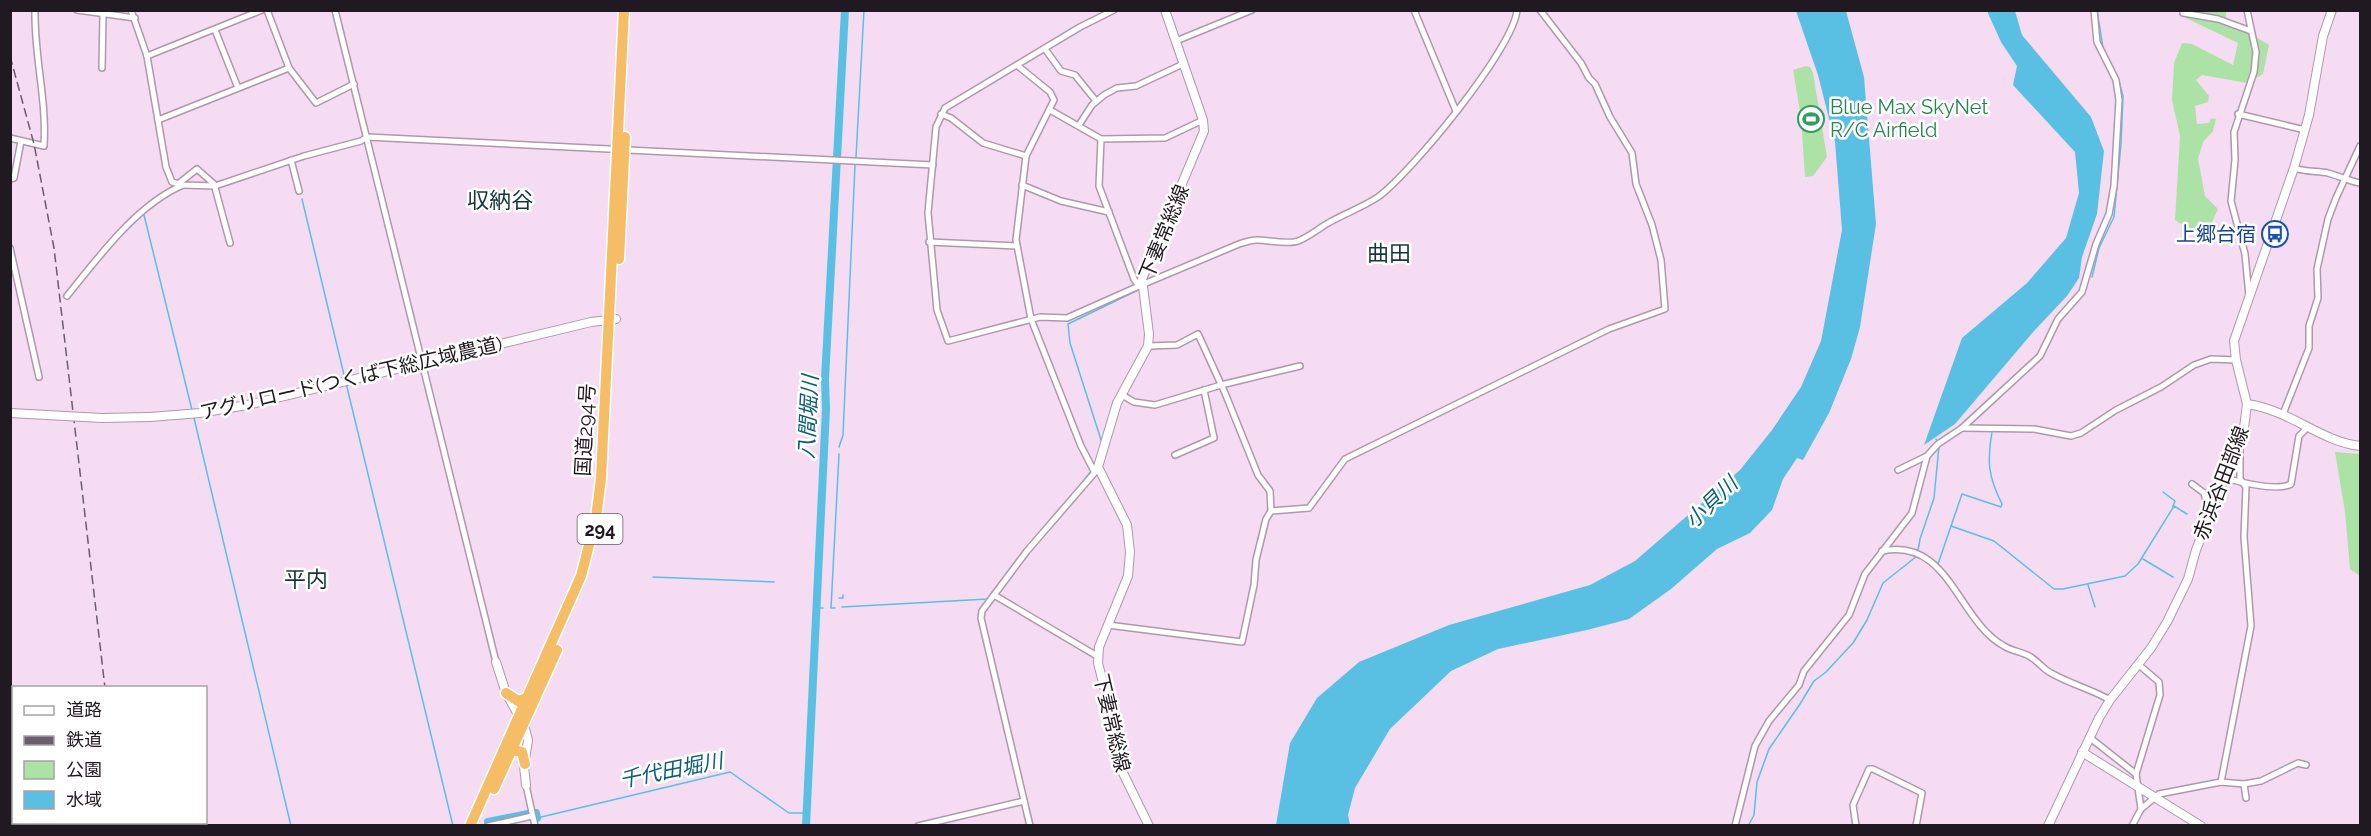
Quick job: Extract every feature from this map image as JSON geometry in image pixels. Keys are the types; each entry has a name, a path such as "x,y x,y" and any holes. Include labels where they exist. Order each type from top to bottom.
{"highway":[{"name":"国道294号","path":"470,825 579,599 597,548 604,508 621,149 624,10"},
{"name":"国道294号","path":"621,149 632,10"},
{"name":"国道294号","path":"477,825 513,750 527,698 577,585 592,537 601,478 613,319"},
{"path":"506,693 518,701 527,698"},
{"path":"513,750 522,752 525,764"}],"main road":[{"name":"下妻常総線","path":"1148,346 1149,334 1140,286 1204,131 1203,120 1165,10"},
{"name":"赤浜谷田部線","path":"2048,825 2089,737 2110,700 2139,665 2183,592 2209,515 2240,442 2247,404 2236,360 2234,341 2294,168 2305,130 2323,36 2332,10"},
{"name":"アグリロード(つくば下総広域農道)","path":"10,413 110,418 200,413 247,405 613,319"},
{"path":"1096,470 1118,403 1148,346"},
{"path":"2247,404 2283,414 2339,442 2361,446"},
{"name":"下妻常総線","path":"1096,470 1123,513 1129,535 1128,576 1097,656 1098,669 1117,737 1123,773 1149,825"},
{"path":"496,662 506,693 521,721 528,741 525,764 526,785"},
{"path":"2082,752 2201,825"}],"street":[{"path":"10,138 44,146 46,115 34,29 35,10"},
{"path":"77,10 135,18"},
{"path":"131,10 147,56 166,167 172,182 180,185 215,186 291,160 361,141 367,137 933,165"},
{"path":"147,56 262,10"},
{"path":"267,10 289,68 316,103 354,84"},
{"path":"335,10 496,662"},
{"path":"1114,10 1080,27 945,108 941,114 936,127 928,213 937,310 948,341 1040,317 1067,318 1239,244 1254,240 1297,241 1331,221 1356,210 1379,196 1400,178 1456,111 1498,53 1512,27 1517,10"},
{"path":"1176,41 1252,10"},
{"path":"1414,10 1456,111"},
{"path":"1271,512 1309,508 1345,459 1609,329 1665,309 1661,260 1652,225 1636,184 1630,148 1607,111 1596,84 1589,78 1581,63 1540,10"},
{"path":"1898,470 1927,456 1938,444 1962,428 2040,356 2058,319 2082,292 2096,244 2109,214 2114,186 2119,100 2116,80 2097,42 2094,10"},
{"path":"2183,10 2183,13 2218,19 2251,31"},
{"path":"2247,10 2256,52 2254,72 2238,114 2234,132 2235,160 2231,201 2245,254 2249,296"},
{"path":"102,68 103,14"},
{"path":"215,30 238,88"},
{"path":"1046,48 1061,71 1075,75 1096,102"},
{"path":"1079,125 1096,102 1117,88 1136,86 1183,64"},
{"path":"1018,66 1050,92 1054,100 1026,156 1022,185 1017,246 1031,319 1081,446 1096,470 1049,528 1026,552 985,606 981,618 1030,825"},
{"path":"158,120 289,68"},
{"path":"1050,110 1101,139 1165,138 1203,120"},
{"path":"941,114 951,118 983,143 1026,156"},
{"path":"2238,114 2305,130"},
{"path":"1101,139 1099,186 1134,279 1140,286"},
{"path":"10,179 14,178 21,141"},
{"path":"2283,414 2309,348 2309,326 2318,298 2317,268 2328,219 2361,146"},
{"path":"291,160 299,191"},
{"path":"2294,168 2306,172 2327,173 2344,180 2361,183"},
{"path":"67,296 109,244 144,210 197,170 215,186 230,243"},
{"path":"1022,185 1061,201 1109,213"},
{"path":"929,242 1017,246"},
{"path":"10,248 39,377"},
{"path":"1108,625 1242,642 1254,585 1256,560 1266,519 1271,512 1270,491 1258,475 1198,334 1177,345 1148,346"},
{"path":"1962,428 2034,429 2072,436 2161,387 2194,365 2211,359 2236,360"},
{"path":"1122,395 1134,402 1155,405 1221,385 1300,366"},
{"path":"1175,455 1214,438 1204,390"},
{"path":"2225,478 2286,487 2291,484 2299,436 2310,426"},
{"path":"2222,782 2251,626 2244,537 2246,487 2240,478 2240,442"},
{"path":"1735,825 1755,746 1770,721 1799,685 1804,671 1849,615 1865,574 1912,513 1927,456"},
{"path":"2192,484 2204,493 2209,515"},
{"path":"1882,551 1898,548 1913,550 1923,556 1937,567 1984,630 2003,646 2028,656 2048,672 2110,700"},
{"path":"994,595 1097,656"},
{"path":"2139,665 2159,682 2160,695 2136,774 2141,809"},
{"path":"2089,737 2136,774"},
{"path":"2132,825 2141,809 2160,794 2222,782 2244,784 2261,781 2298,763 2306,765"},
{"path":"1856,825 1853,805 1869,769 1922,793 1916,825"},
{"path":"2244,784 2246,798"},
{"path":"526,785 535,825"},
{"path":"918,825 1024,801"},
{"path":"488,825 532,816"}],"green space":[{"path":"2186,11 2226,11 2226,25 2249,33 2269,45 2263,74 2247,83 2202,75 2196,80 2209,96 2208,102 2195,106 2197,124 2209,123 2211,118 2216,119 2213,131 2203,142 2198,159 2205,196 2218,209 2206,235 2197,235 2175,220 2180,136 2172,100 2174,63 2182,43 2192,44 2233,65 2238,43 2186,18"},
{"name":"Blue Max SkyNet R/C Airfield","path":"1810,67 1813,73 1827,157 1813,176 1805,177 1801,117 1793,70"},
{"path":"2335,452 2360,454 2360,576 2350,569 2345,512"}],"water":[{"name":"小貝川","path":"1796,11 1846,11 1864,77 1876,224 1860,327 1851,359 1829,413 1803,460 1797,458 1783,479 1772,510 1750,533 1717,549 1671,589 1629,619 1498,649 1451,671 1390,729 1355,788 1348,815 1350,825 1276,825 1290,743 1317,698 1359,662 1449,625 1590,585 1635,561 1740,470 1772,430 1801,387 1821,341 1842,230 1835,142 1818,75"},
{"path":"1987,11 2015,11 2022,35 2091,117 2104,151 2097,214 2082,257 2079,278 2067,296 1955,424 1924,445 1962,338 2027,283 2066,238 2079,193 2075,152 2013,85 2017,66 2001,42"}],"waterway":[{"name":"八間堀川","path":"806,826 826,409 825,379 845,10"},
{"path":"856,157 864,10"},
{"path":"2097,10 2103,48"},
{"path":"2106,55 2117,78"},
{"path":"2092,277 2099,248 2114,217 2123,96 2119,82"},
{"path":"839,447 843,435 855,165"},
{"path":"302,199 345,379"},
{"path":"144,215 192,410"},
{"path":"1102,443 1070,343 1068,324 1138,290"},
{"path":"346,383 453,826"},
{"path":"194,418 291,826"},
{"path":"1938,564 1962,494 2001,507 1990,469 1989,452 1992,432"},
{"path":"1748,826 1754,815 1757,782 1769,749 1814,681 1826,672 1853,643 1867,620 1883,583 1917,556 1920,539 1934,498 1939,446 1936,439"},
{"path":"835,608 831,608 839,454"},
{"path":"1069,499 1092,470"},
{"path":"2163,492 2175,501 2173,506"},
{"path":"1951,526 1994,541 2054,589 2063,589 2125,576 2138,564 2174,506 2187,514"},
{"path":"842,607 988,599 1025,550"},
{"path":"2143,559 2173,577"},
{"path":"653,577 774,582"},
{"path":"2088,585 2095,607"},
{"path":"839,598 843,598 843,595"},
{"name":"八間堀川","path":"815,608 823,608"},
{"name":"千代田堀川","path":"537,818 730,772 789,813 806,813"},
{"name":"千代田堀川","path":"536,813 537,818"},
{"name":"千代田堀川","path":"488,822 528,814"}],"railway":[{"path":"10,56 34,144 54,248 105,686"}],"place":[{"name":"Blue Max SkyNet R/C Airfield","path":"1811,119"},
{"name":"上郷台宿","path":"2275,234"}],"district":[{"name":"収納谷","path":"500,200"},
{"name":"曲田","path":"1389,253"},
{"name":"平内","path":"306,579"}]}
